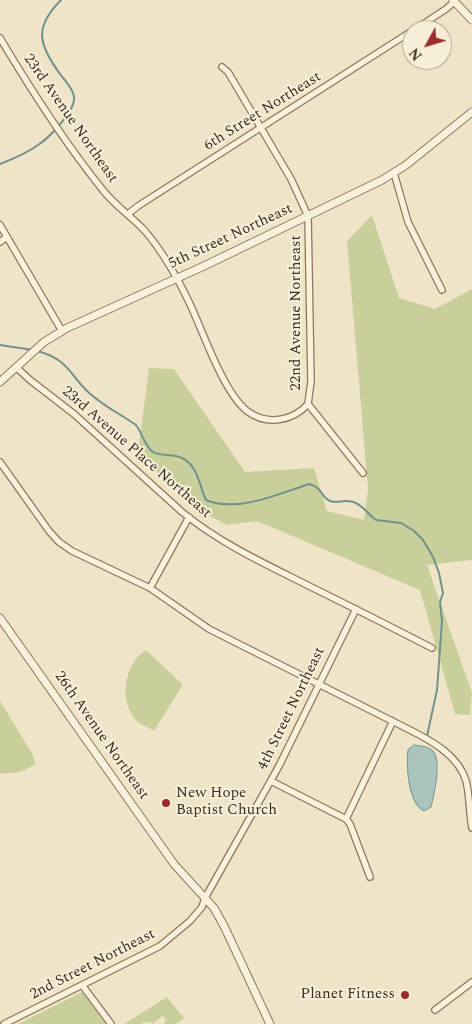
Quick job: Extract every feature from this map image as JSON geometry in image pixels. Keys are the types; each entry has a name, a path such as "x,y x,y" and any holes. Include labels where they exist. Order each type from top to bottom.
{"street":[{"path":"454,1 472,20"},
{"name":"6th Street Northeast","path":"430,20 446,10 454,1"},
{"name":"23rd Avenue Northeast","path":"0,38 81,162 103,191 128,214 157,246 190,305 227,385 239,403 250,413 262,419 287,419 308,404"},
{"name":"6th Street Northeast","path":"128,214 402,38"},
{"name":"22nd Avenue Northeast","path":"222,67 228,72 291,179 308,216 311,381 308,404 363,474"},
{"name":"5th Street Northeast","path":"0,382 44,342 62,331 308,216 394,173 472,112"},
{"path":"394,173 408,222 442,290"},
{"path":"0,225 62,331"},
{"path":"0,242 7,237"},
{"name":"23rd Avenue Place Northeast","path":"16,367 74,414 188,517 236,548 432,648"},
{"path":"0,462 49,531 59,542 82,556 150,588 209,628 435,744 457,764 466,783 472,828"},
{"path":"150,588 188,517"},
{"name":"4th Street Northeast","path":"205,898 271,781 356,610"},
{"name":"26th Avenue Northeast","path":"0,618 174,864 188,882 214,908 270,1024"},
{"path":"346,819 393,721"},
{"path":"271,781 346,819 350,824 370,877"},
{"name":"2nd Street Northeast","path":"4,1024 160,946 175,936 190,921 202,907 205,898"},
{"path":"435,1010 472,982"},
{"path":"82,985 111,1024"}],"green space":[{"path":"372,215 399,298 435,309 472,289 472,560 427,565 472,693 470,715 455,714 420,590 257,521 227,525 192,507 138,453 149,368 174,369 245,472 314,468 327,511 364,520 368,489 347,241"},
{"path":"146,650 182,686 154,731 136,720 129,710 126,691 126,681 133,663"},
{"path":"0,701 33,755 35,764 19,772 0,773"},
{"path":"82,992 106,1024 18,1024"},
{"path":"167,997 184,1018 176,1024 163,1024 166,1021 163,1016 152,1024 151,1022 144,1022 141,1024 124,1024"}],"water":[{"path":"414,745 431,749 436,755 437,778 434,794 431,807 424,811 414,801 409,784 408,750"}],"waterway":[{"path":"0,164 34,148 55,130 71,109 74,97 72,91 47,54 42,36 46,19 61,0"},
{"path":"0,345 33,350"},
{"path":"37,351 57,359 94,397 136,425 148,447 153,452 176,456 189,463 196,473 206,500 231,504 258,501 309,484 316,487 330,501 351,501 376,520 401,523 414,531 423,540 433,557 443,593 440,602 442,621 437,690 427,736"}],"place":[{"name":"New Hope Baptist Church","path":"166,803"},
{"name":"Planet Fitness","path":"405,995"}]}
